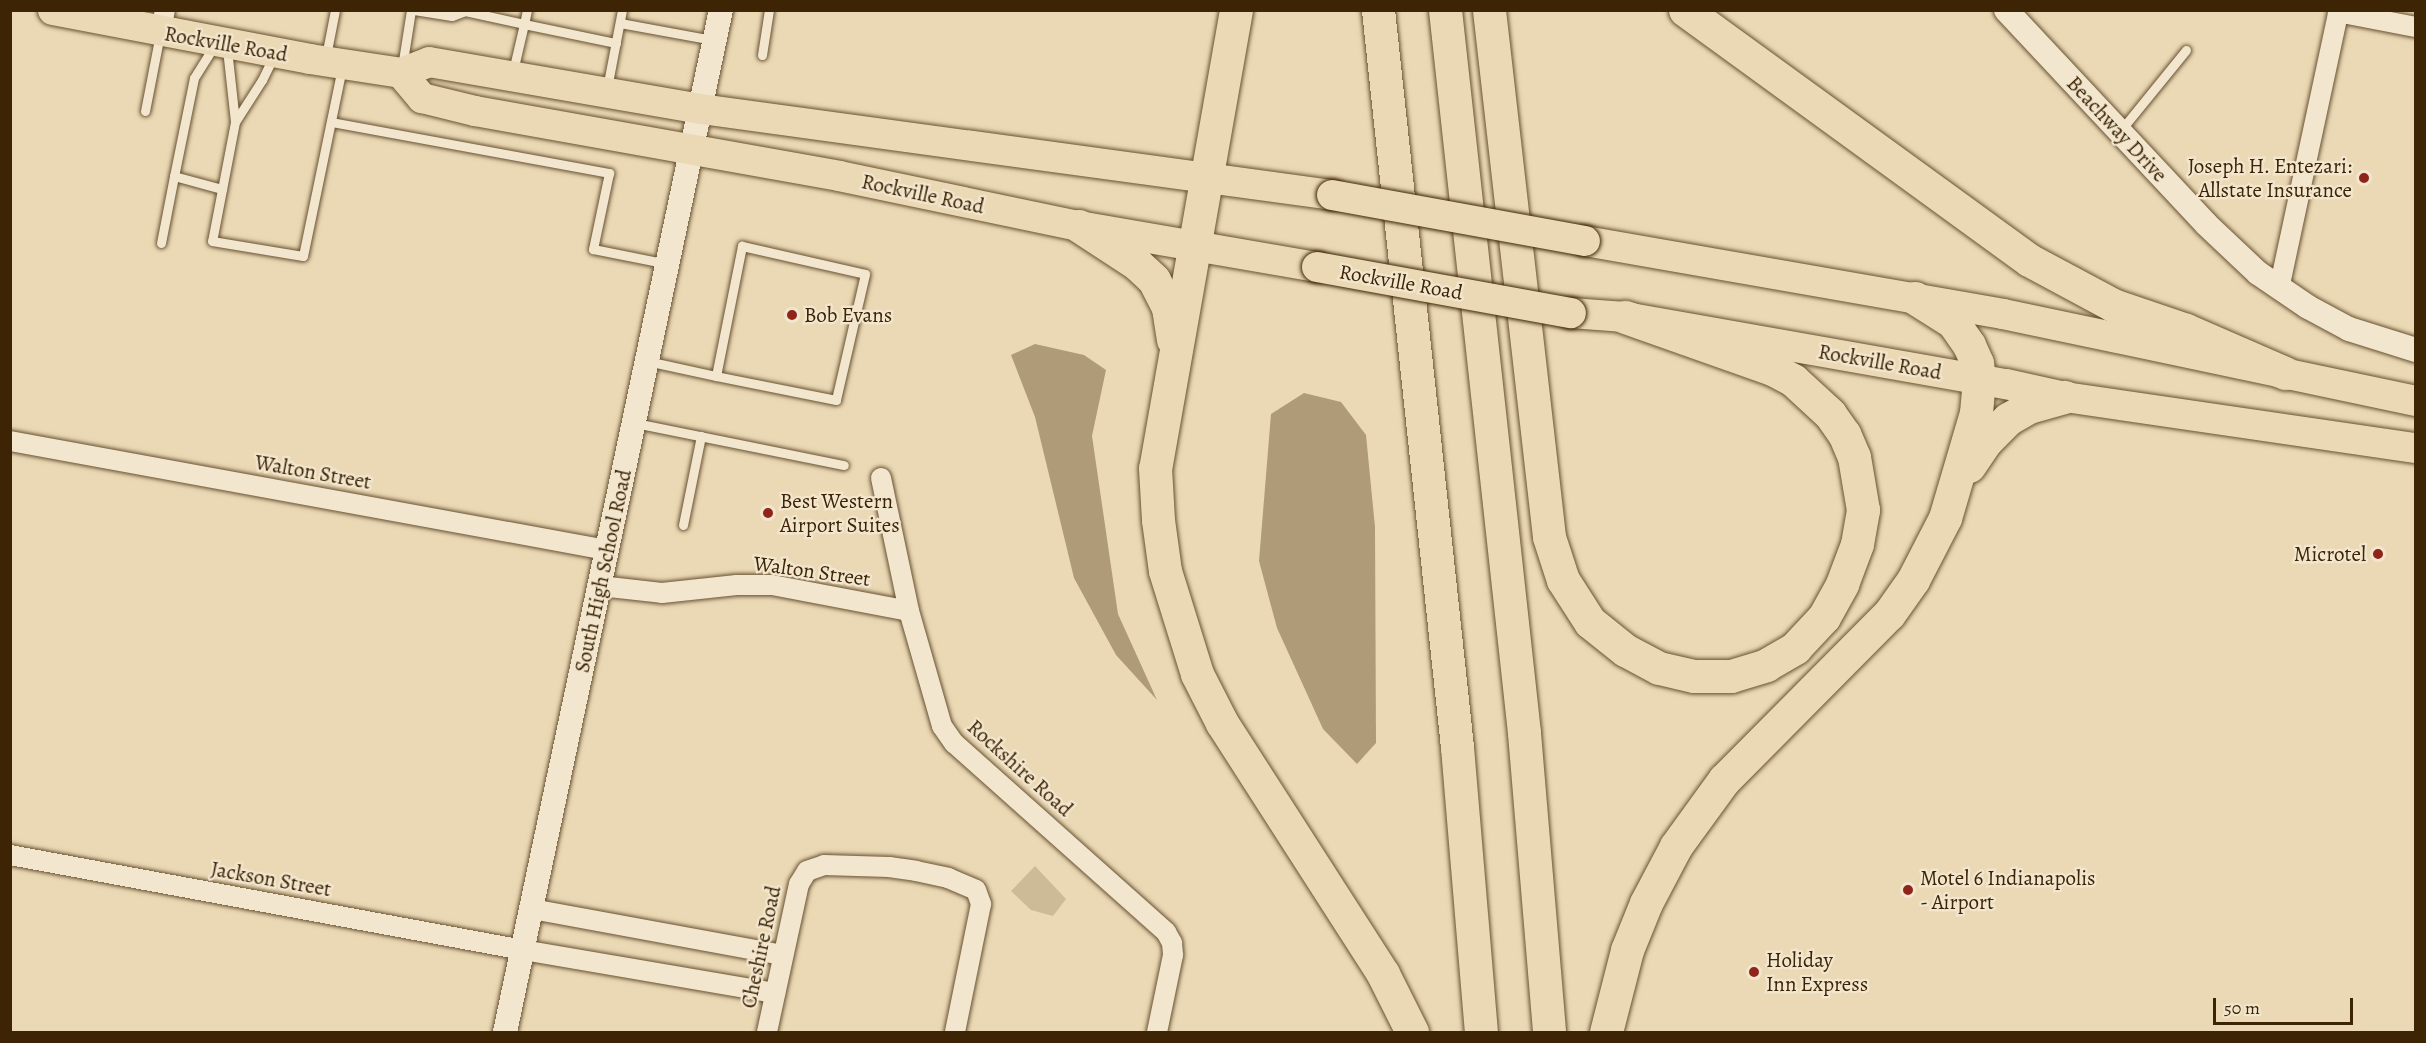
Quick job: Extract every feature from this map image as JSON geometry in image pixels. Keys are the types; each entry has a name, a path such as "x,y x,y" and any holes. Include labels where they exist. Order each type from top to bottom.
{"highway":[{"path":"1236,10 1176,360 1155,468 1158,520 1165,571 1197,674 1222,723 1383,974 1412,1032"},
{"path":"1378,10 1457,747 1481,1032"},
{"path":"1445,10 1524,733 1549,1032"},
{"path":"1490,10 1548,537 1563,580 1590,622 1624,650 1659,668 1694,676 1731,676 1766,665 1795,648 1824,617 1842,584 1857,544 1863,510 1854,457 1844,434 1830,414 1793,380 1772,369 1625,317"},
{"path":"1685,10 2029,260 2114,305 2186,330 2284,373"},
{"path":"1079,226 1137,264 1154,280 1167,308 1176,360"},
{"path":"1606,1032 1627,950 1655,884 1676,846 1732,771 1889,614 1930,550 1957,485 1976,413 1980,379 1977,363 1969,345 1953,322 1915,298"},
{"path":"1957,485 1985,442 2008,419 2029,407 2065,397"}],"main road":[{"name":"Rockville Road","path":"53,10 163,21 222,43 401,73 422,98 475,111 839,176 1079,226 1570,313 1625,317 1980,379 2065,397 2415,448"},
{"path":"401,73 429,62 701,109 1332,195 1915,298 2415,401"}],"street":[{"name":"South High School Road","path":"505,1032 721,10"},
{"name":"Beachway Drive","path":"2006,10 2212,231 2279,289 2349,329 2415,350"},
{"path":"2279,289 2338,11 2415,27"},
{"name":"Walton Street","path":"10,441 607,550"},
{"name":"Rockshire Road","path":"881,478 909,611 938,717 951,740 1166,932 1172,946 1172,959 1157,1032"},
{"name":"Walton Street","path":"600,586 662,593 737,585 772,585 909,611"},
{"name":"Jackson Street","path":"10,855 523,950 775,993"},
{"name":"Cheshire Road","path":"767,1032 799,884 805,874 817,866 889,867 959,882 976,890 981,904 955,1032"},
{"path":"532,909 783,955"}],"lane":[{"path":"222,43 235,122 212,241 303,256 331,122 335,10"},
{"path":"401,73 412,10 452,16 465,11 616,43"},
{"path":"512,76 527,10"},
{"path":"606,93 622,12 611,10"},
{"path":"762,55 769,10"},
{"path":"145,111 163,21"},
{"path":"620,23 715,40"},
{"path":"160,243 194,78 222,43"},
{"path":"2119,132 2186,50"},
{"path":"235,122 262,80 275,52"},
{"path":"331,122 609,173 593,249 668,264"},
{"path":"174,176 222,189"},
{"path":"648,361 716,376 836,400 865,274 742,246 716,376"},
{"path":"634,423 844,465"},
{"path":"682,525 700,436"}],"shaded area":[{"path":"1035,344 1084,355 1106,370 1092,436 1118,614 1157,700 1116,655 1074,578 1035,417 1011,355"},
{"path":"1304,393 1341,402 1366,435 1375,527 1376,743 1357,764 1323,729 1277,628 1259,561 1271,414"},
{"path":"1035,866 1066,899 1053,916 1031,910 1011,891"}],"place":[{"name":"Joseph H. Entezari: Allstate Insurance","path":"2364,178"},
{"name":"Bob Evans","path":"792,315"},
{"name":"Best Western Airport Suites","path":"768,513"},
{"name":"Microtel","path":"2378,554"},
{"name":"Motel 6 Indianapolis - Airport","path":"1908,890"},
{"name":"Holiday Inn Express","path":"1754,972"}]}
